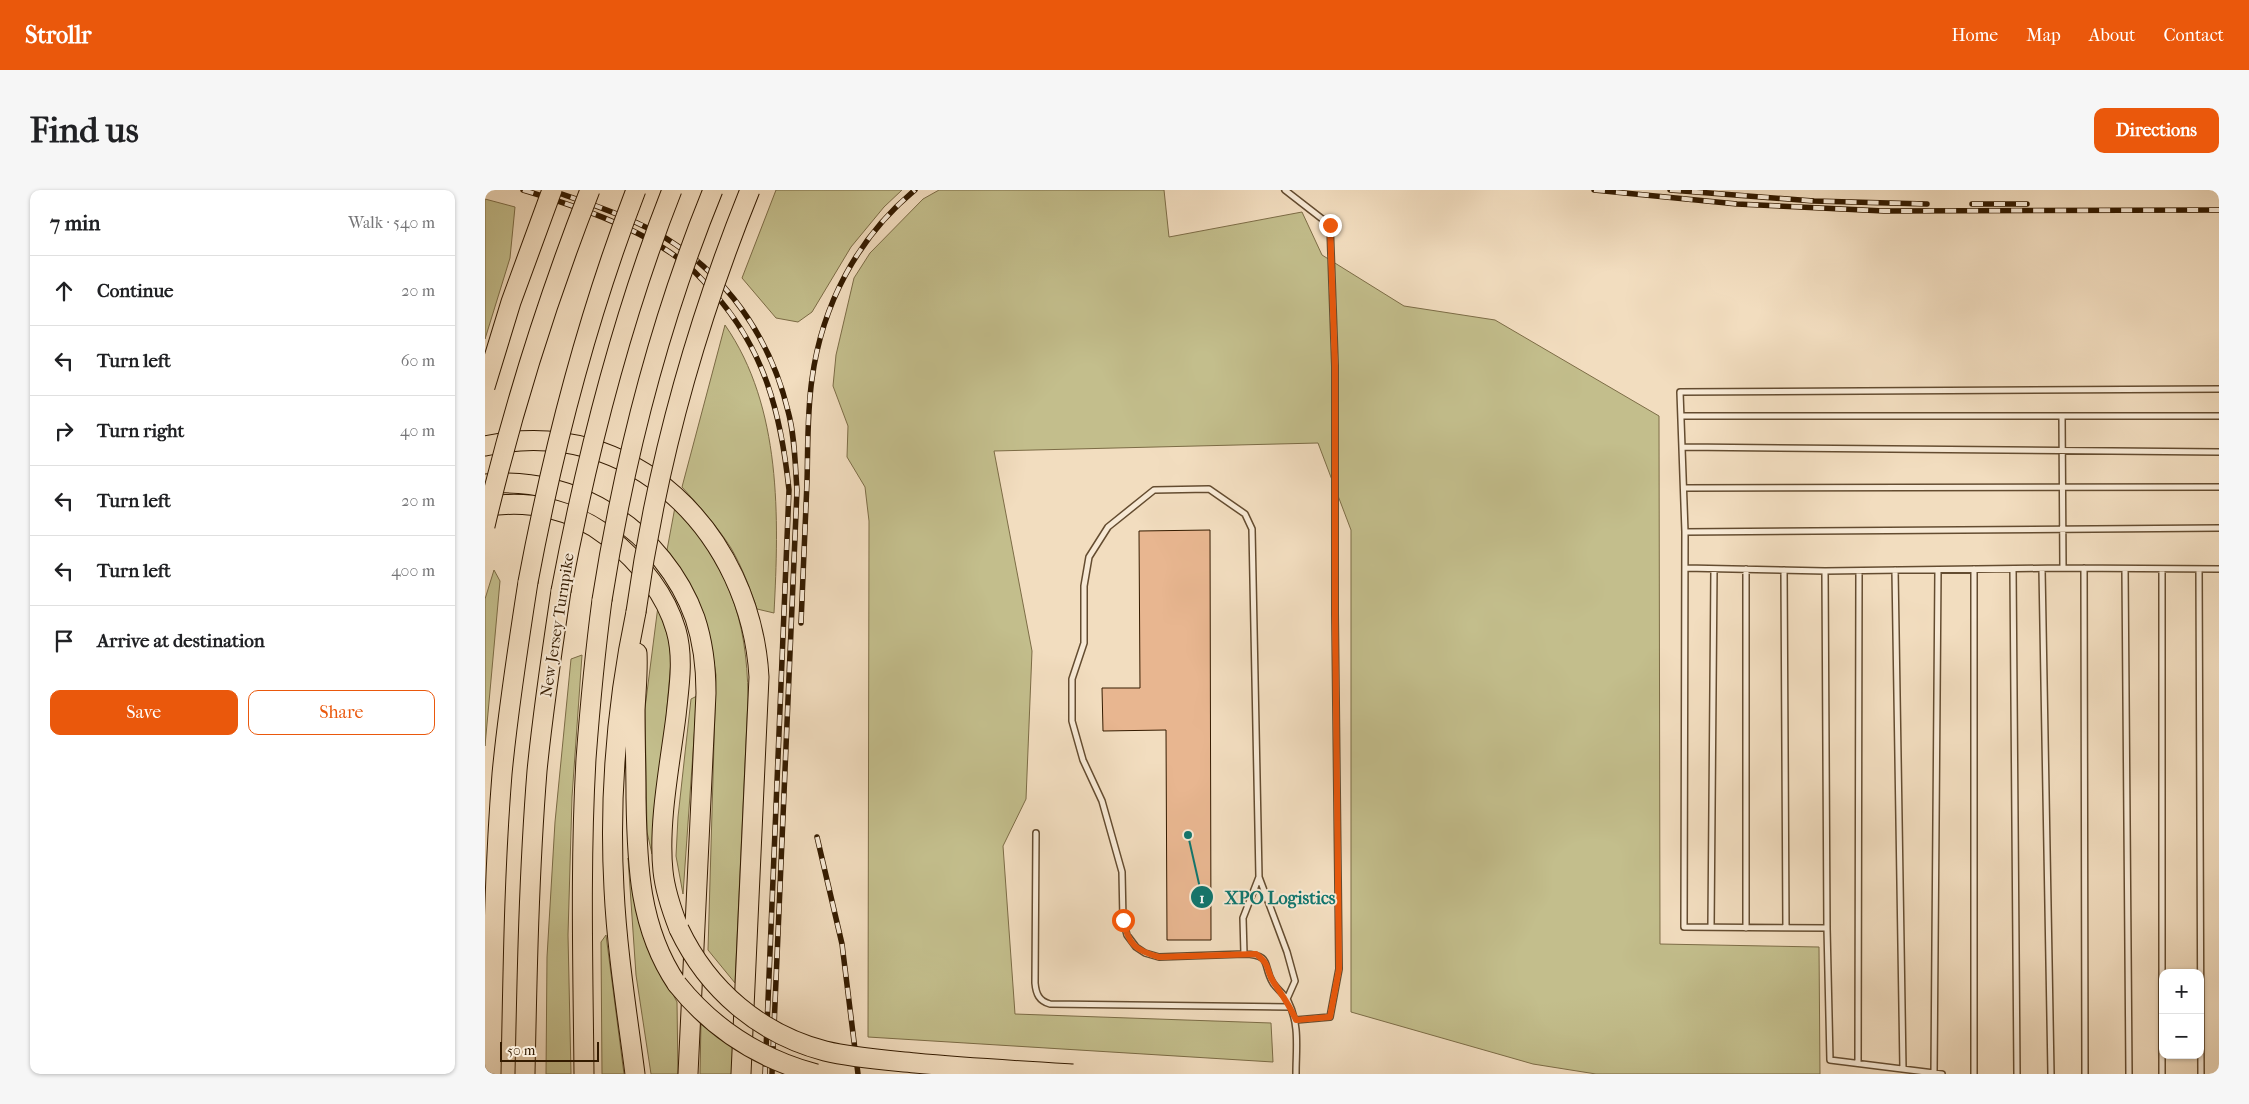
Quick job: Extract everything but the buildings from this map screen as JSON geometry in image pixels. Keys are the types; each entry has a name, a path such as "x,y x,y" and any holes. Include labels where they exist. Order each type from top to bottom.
{"highway":[{"path":"485,387 511,302 552,190"},
{"path":"485,526 509,429 532,353 589,190"},
{"path":"491,1074 495,908 501,792 508,713 528,582 546,490 575,374 610,262 636,190"},
{"name":"New Jersey Turnpike","path":"525,1074 530,892 537,770 543,712 561,591 583,482 613,365 672,190"},
{"path":"584,1074 583,854 586,760 592,679 602,600 623,481 642,402 670,308 713,190"},
{"path":"635,1074 615,917 613,856 614,793 625,663 636,612 654,504 678,406 703,320 749,190"},
{"path":"485,446 526,441 573,445 621,460 648,474 685,504 708,531 729,564 741,590 754,631 759,677 741,1074"},
{"path":"489,485 528,483 554,488 586,500 616,517 642,538 664,564 681,589 697,625 703,649 705,694 688,1074"},
{"path":"485,508 511,505 543,507 584,521 606,536 633,560 650,580 669,612 679,644 680,676 664,819 662,856 668,899 679,929 690,950 707,976 728,999 762,1024 798,1042 839,1054 888,1060 1073,1074"},
{"path":"636,612 638,867 642,896 653,939 664,963 677,984 703,1012 739,1041 769,1058 815,1074"}],"lane":[{"path":"1285,190 1330,225 1335,366 1335,614 1339,969 1330,1017 1296,1020"},
{"path":"1827,928 1684,927 1685,532 1680,392 2219,389"},
{"path":"1682,416 2219,416"},
{"path":"2062,416 2063,568"},
{"path":"1683,447 2219,452"},
{"path":"1684,488 2219,488"},
{"path":"1287,999 1295,981 1285,944 1259,876 1253,529 1245,514 1209,489 1154,490 1109,528 1089,557 1084,586 1084,643 1072,679 1072,721 1083,760 1102,801 1122,872 1123,920 1127,935 1135,947 1145,953 1159,957 1256,954 1267,962 1272,982 1287,999 1296,1020 1296,1074"},
{"path":"1685,532 2219,528"},
{"path":"1685,568 1825,571 2042,568 2219,569"},
{"path":"2042,568 2051,1074"},
{"path":"2084,568 2085,1074"},
{"path":"1711,928 1714,569"},
{"path":"1746,569 1746,928"},
{"path":"1973,1074 1974,569"},
{"path":"2013,569 2017,1074"},
{"path":"2125,569 2129,1074"},
{"path":"2162,569 2162,1074"},
{"path":"2199,569 2201,1074"},
{"path":"1784,570 1786,928"},
{"path":"1895,570 1903,1069"},
{"path":"1934,1073 1938,570"},
{"path":"1825,571 1827,928 1830,1060 1942,1074"},
{"path":"1858,1063 1859,571"},
{"path":"1036,833 1035,983 1038,997 1043,1002 1050,1004 1290,1007"},
{"path":"1244,954 1243,918 1259,876"}],"shaded area":[{"path":"776,190 902,190 884,207 851,247 812,312 798,322 776,318 742,278"},
{"path":"939,190 1164,190 1169,237 1302,212 1322,255 1404,306 1495,320 1659,416 1660,944 1819,947 1820,1074 1596,1074 1533,1064 1351,1012 1351,530 1318,443 994,451 1032,651 1026,799 1003,846 1015,1014 1271,1023 1273,1062 868,1037 869,521 865,487 847,457 848,426 833,386 836,355 854,278 870,253 923,199"},
{"path":"485,199 515,207 510,258 485,339"},
{"path":"725,325 744,357 757,391 767,427 773,464 776,502 774,613 757,609 731,548 714,524 682,487"},
{"path":"675,507 709,551 721,572 731,594 744,642 748,697 735,983 708,950 716,675 710,639 701,609 687,581 667,550"},
{"path":"494,570 500,581 485,746 485,599"},
{"path":"658,606 672,649 658,813 652,854 647,832 645,708"},
{"path":"582,655 572,797 568,935 571,1074 546,1074 547,957 555,822 571,659"},
{"path":"697,696 683,894 676,856 678,817 691,699"},
{"path":"628,858 637,900 654,958 677,1002 678,1074 651,1074 636,975"},
{"path":"606,935 624,1074 602,1074 601,942"},
{"path":"701,1022 734,1049 733,1074 700,1074"}],"railway":[{"path":"523,190 583,210 623,226 661,246 688,265 731,314 746,337 768,384 775,409 786,462 789,490 765,1074"},
{"path":"550,190 635,222 663,237 713,275 752,324 767,351 779,380 788,411 793,441 797,490 772,1074"},
{"path":"801,623 810,392 824,325 834,299 860,251 894,209 915,190"},
{"path":"1594,190 1737,204 1884,211 2219,210"},
{"path":"1670,190 1814,201 1927,204"},
{"path":"1972,204 2027,204"},
{"path":"817,837 842,944 858,1074"}],"place":[{"name":"XPO Logistics","path":"1188,835"}],"route":[{"path":"1123,920 1127,935 1135,947 1145,953 1159,957 1256,954 1267,962 1272,982 1287,999 1296,1020 1330,1017 1339,969 1335,614 1335,366 1330,225"}]}
